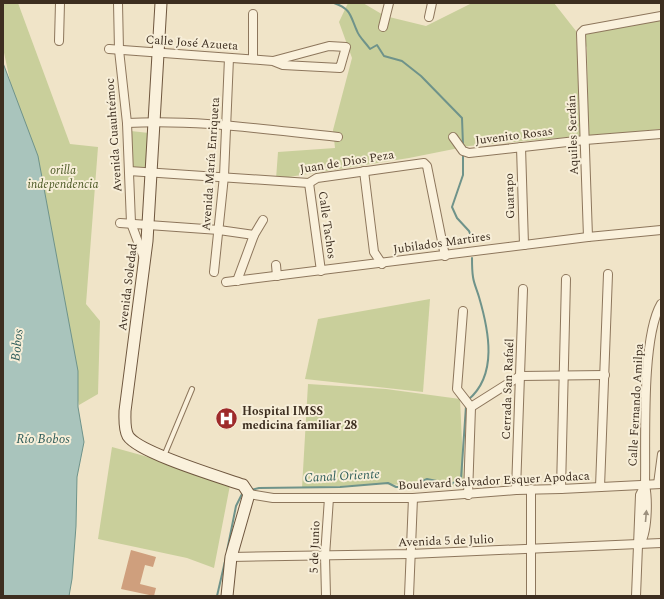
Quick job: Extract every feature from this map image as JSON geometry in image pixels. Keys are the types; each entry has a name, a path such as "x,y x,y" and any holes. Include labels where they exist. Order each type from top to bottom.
{"main road":[{"name":"Avenida Soledad","path":"161,3 145,263 125,412 126,434 133,442 164,456 243,485 249,494"},
{"path":"227,596 231,557 249,494"}],"street":[{"path":"59,41 60,3"},
{"name":"Avenida Cuauhtémoc","path":"118,3 119,50 127,123 131,223 145,263"},
{"path":"383,28 389,3"},
{"path":"430,17 432,3"},
{"path":"253,14 253,59"},
{"name":"Aquiles Serdán","path":"588,237 581,33 584,30 661,16"},
{"name":"Calle José Azueta","path":"109,49 253,59 273,61 283,65 340,68 346,47 329,46 273,61"},
{"name":"Avenida María Enriqueta","path":"214,272 224,176 229,58"},
{"path":"127,123 153,122 226,126 338,137"},
{"name":"Juvenito Rosas","path":"453,137 463,151 469,153 585,140 661,134"},
{"name":"Guarapo","path":"520,147 524,245"},
{"name":"Juan de Dios Peza","path":"129,171 224,176 274,182 309,183 317,178 424,163 427,166 445,256"},
{"path":"364,171 374,252 382,264"},
{"name":"Calle Tachos","path":"309,183 321,271"},
{"path":"237,281 254,235 263,220"},
{"path":"120,223 219,230 254,235"},
{"name":"Jubilados Martires","path":"226,282 382,264 588,237 661,230"},
{"path":"276,265 277,276"},
{"path":"600,487 608,274"},
{"path":"561,489 566,279"},
{"name":"Cerrada San Rafaél","path":"516,490 523,289"},
{"name":"Calle Fernando Amilpa","path":"636,596 639,545 637,538 640,495 645,485 648,365 652,331 661,304"},
{"path":"463,311 457,389 472,407 468,495"},
{"path":"472,407 520,376 564,374 605,375"},
{"path":"659,484 661,454"},
{"name":"Boulevard Salvador Esquer Apodaca","path":"249,494 273,498 413,498 531,489 659,484"},
{"path":"531,489 531,596"},
{"name":"5 de Junio","path":"326,596 326,556 329,498"},
{"path":"409,596 413,498"},
{"name":"Avenida 5 de Julio","path":"231,557 410,554 661,544"}],"lane":[{"path":"164,456 192,389"}],"green space":[{"name":"orilla independencia","path":"3,3 18,3 70,144 98,147 86,304 100,321 98,394 79,405 3,48"},
{"path":"348,3 363,3 385,16 426,26 472,3 554,3 576,31 582,136 469,146 409,158 276,179 278,152 335,148 333,130 352,58 339,22"},
{"path":"661,18 661,129 588,137 587,48 580,32"},
{"path":"131,131 149,133 148,169 131,168"},
{"path":"430,299 423,392 305,379 318,319"},
{"path":"308,384 386,389 460,399 464,487 380,484 302,488"},
{"path":"112,447 231,480 214,568 187,558 98,539"}],"water":[{"name":"Río Bobos","path":"3,63 38,156 78,371 78,407 84,442 77,477 76,526 72,579 69,596 3,596"}],"building":[{"path":"131,550 156,557 153,567 145,565 140,584 156,588 154,596 121,589"}],"waterway":[{"name":"Canal Oriente","path":"334,3 347,10 358,33 370,49 377,45 384,56 402,61 421,76 462,118 463,145"},
{"name":"Canal Oriente","path":"463,154 463,175 452,207 457,218 469,231 474,243"},
{"name":"Canal Oriente","path":"468,400 477,390 484,378 488,352 486,324 474,282 472,258"},
{"name":"Canal Oriente","path":"251,490 259,488 340,487 388,483 396,487 409,487 427,479 451,484 461,479 466,406"},
{"name":"Canal Oriente","path":"227,551 236,506 243,492"},
{"name":"Canal Oriente","path":"217,596 226,557"}],"place":[{"name":"Hospital IMSS medicina familiar 28","path":"227,418"}],"water label":[{"name":"Bobos","path":"17,345"}]}
